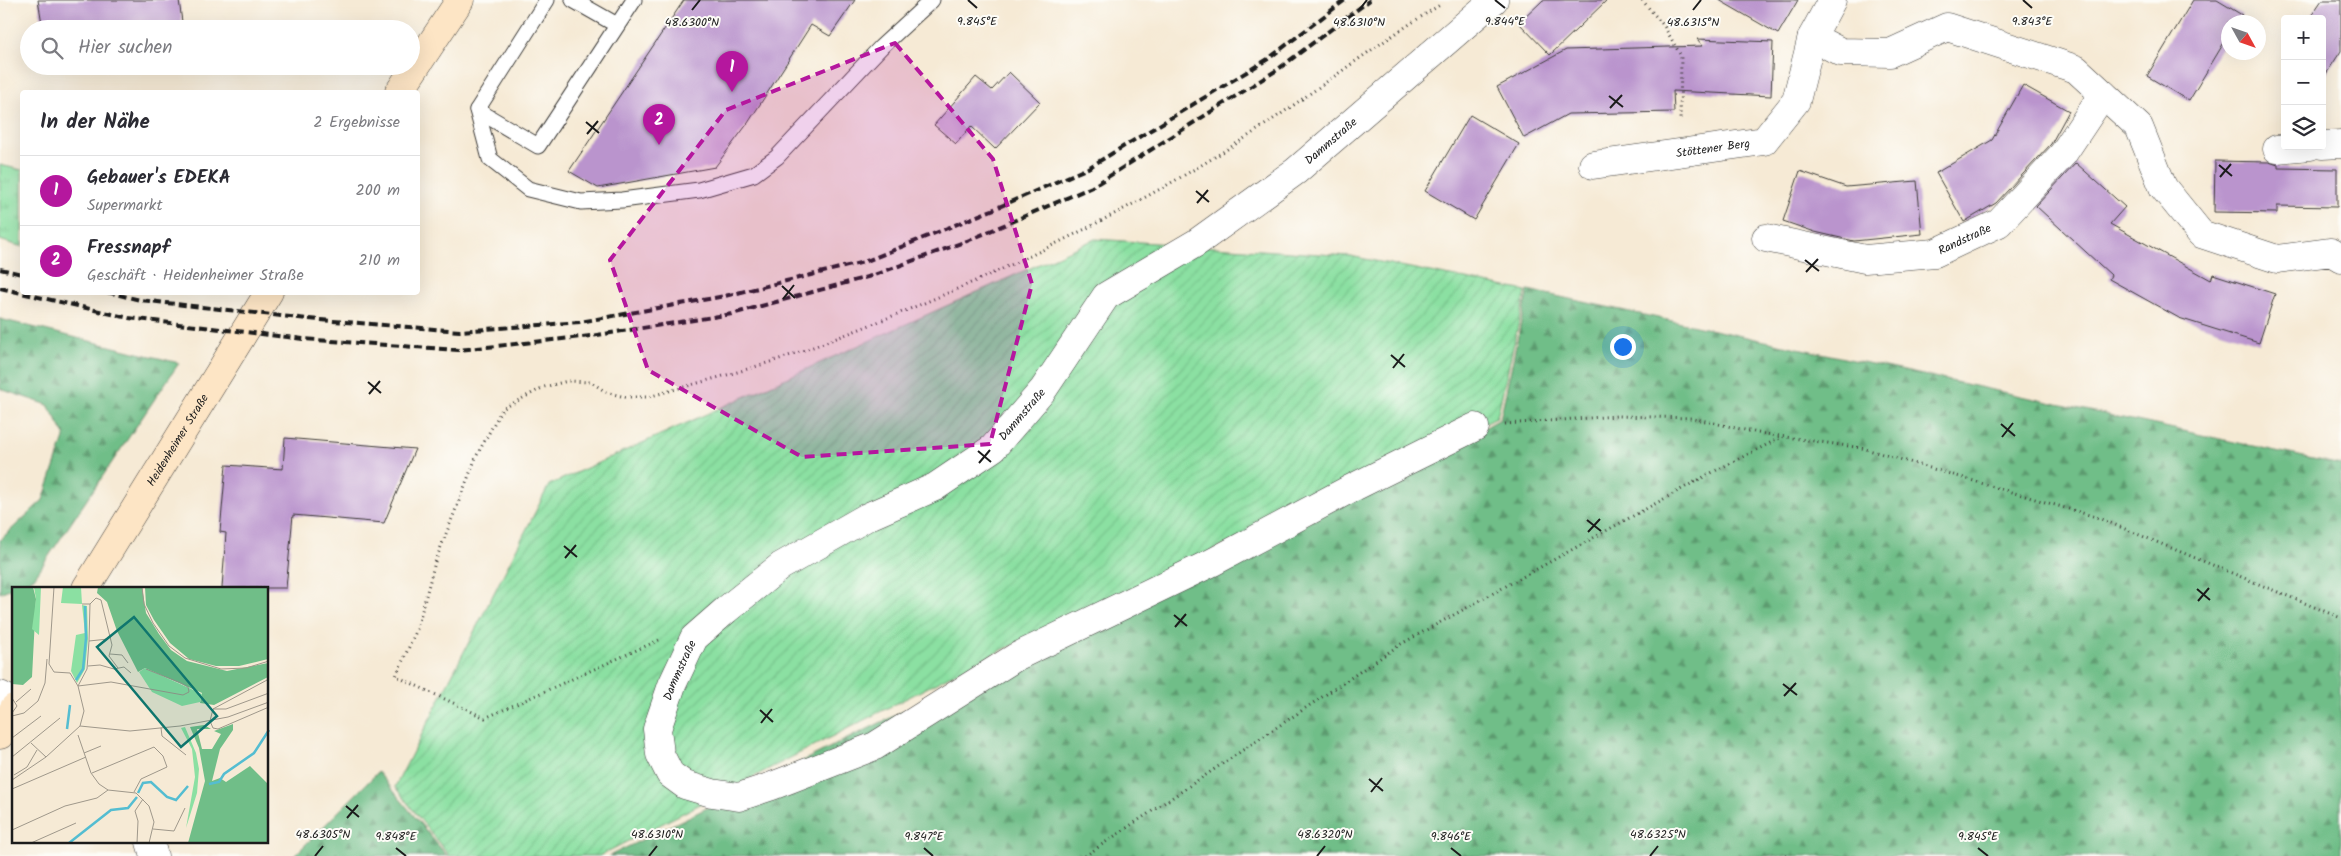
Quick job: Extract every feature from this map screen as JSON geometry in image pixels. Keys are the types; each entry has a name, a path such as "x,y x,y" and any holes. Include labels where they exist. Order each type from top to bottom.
{"main road":[{"path":"420,60 460,0"},
{"path":"400,90 410,75"},
{"name":"Heidenheimer Straße","path":"87,587 267,295"},
{"path":"0,736 12,712"}],"street":[{"name":"Dammstraße","path":"1475,427 1350,489 1213,562 1016,657 875,746 772,786 739,796 712,794 685,785 670,774 660,754 657,729 672,685 694,638 719,615 781,566 867,517 934,487 993,448 1043,390 1106,296 1196,243 1296,171 1494,0"},
{"name":"Stöttener Berg","path":"1593,165 1764,141 1796,101 1812,37 1832,0"},
{"path":"1812,37 1841,52 1890,53 1947,27 2076,69 2139,127 2162,187 2201,234 2277,259 2338,248"},
{"name":"Randstraße","path":"1766,238 1866,259 1935,253 1999,224 2063,154 2103,94"},
{"path":"2326,145 2341,144"},
{"path":"2277,149 2281,149"},
{"path":"0,696 12,701"}],"lane":[{"path":"547,0 477,110 490,160 528,188 581,202 622,200 698,190 754,174 777,157 881,46 932,0"},
{"path":"573,0 617,25"},
{"path":"477,110 538,146 634,0"}],"path":[{"path":"663,638 486,718 396,676 416,630 435,562 477,455 502,409 544,387 568,381 591,382 606,392 625,397 648,397 792,354 936,299 1032,255 1127,207 1226,150 1448,0"},
{"path":"1642,0 1664,26 1681,56 1680,153"},
{"path":"1475,427 1616,416 1692,418 1783,437 1862,448 2096,517 2341,618"},
{"path":"1085,856 1401,644 1709,474 1783,437"},
{"path":"1765,856 1786,856"}],"highlighted area":[{"path":"895,43 993,159 1032,284 990,444 802,457 648,370 610,260 726,110"}],"green space":[{"path":"0,165 20,170 20,246 0,240"},
{"path":"1095,239 1350,256 1526,291 1497,417 983,659 599,856 449,856 395,787 549,485"},
{"path":"1528,290 2341,465 2341,856 609,856 1014,657 1363,496 1500,419"},
{"path":"0,319 179,363 34,578 0,593 0,540 43,500 65,435 48,405 0,389"},
{"path":"378,772 447,856 294,856"}],"building":[{"path":"38,0 179,0 182,20 41,20"},
{"path":"684,0 855,0 830,36 811,25 748,123 715,167 598,188 569,171"},
{"path":"1543,0 1607,0 1550,55 1519,23"},
{"path":"1719,0 1798,0 1778,34"},
{"path":"2193,0 2217,0 2242,15 2221,15 2221,48 2189,101 2147,76"},
{"path":"2322,0 2341,0 2341,51 2326,74 2326,15 2312,15"},
{"path":"1697,39 1773,42 1771,96 1673,91 1674,112 1568,114 1524,138 1497,87 1566,50 1703,46"},
{"path":"1009,72 1040,102 995,149 971,126 956,144 934,125 976,77 992,90"},
{"path":"2023,85 2069,111 2051,144 1996,203 1964,222 1936,173 1992,140"},
{"path":"1470,115 1519,144 1474,220 1425,191"},
{"path":"2215,161 2269,162 2278,165 2278,168 2337,169 2337,207 2277,206 2277,213 2214,212"},
{"path":"2076,163 2125,207 2110,224 2211,280 2213,274 2275,294 2259,343 2179,318 2109,279 2111,275 2036,206"},
{"path":"1800,171 1846,187 1917,181 1922,234 1854,241 1815,232 1783,221"},
{"path":"285,438 415,449 384,523 293,515 286,588 222,587 226,533 220,532 226,465 283,469"}],"railway":[{"path":"119,295 140,300 308,319 460,331 580,322 725,296 864,262 992,210 1088,168 1268,59 1345,0"},
{"path":"30,295 129,318 303,339 458,350 591,336 732,314 871,276 967,241 1092,187 1277,70 1370,0"},
{"path":"0,269 20,274"},
{"path":"0,288 20,293"}],"place":[{"name":"Gebauer's EDEKA","path":"732,92"},
{"name":"Fressnapf","path":"659,145"}]}
